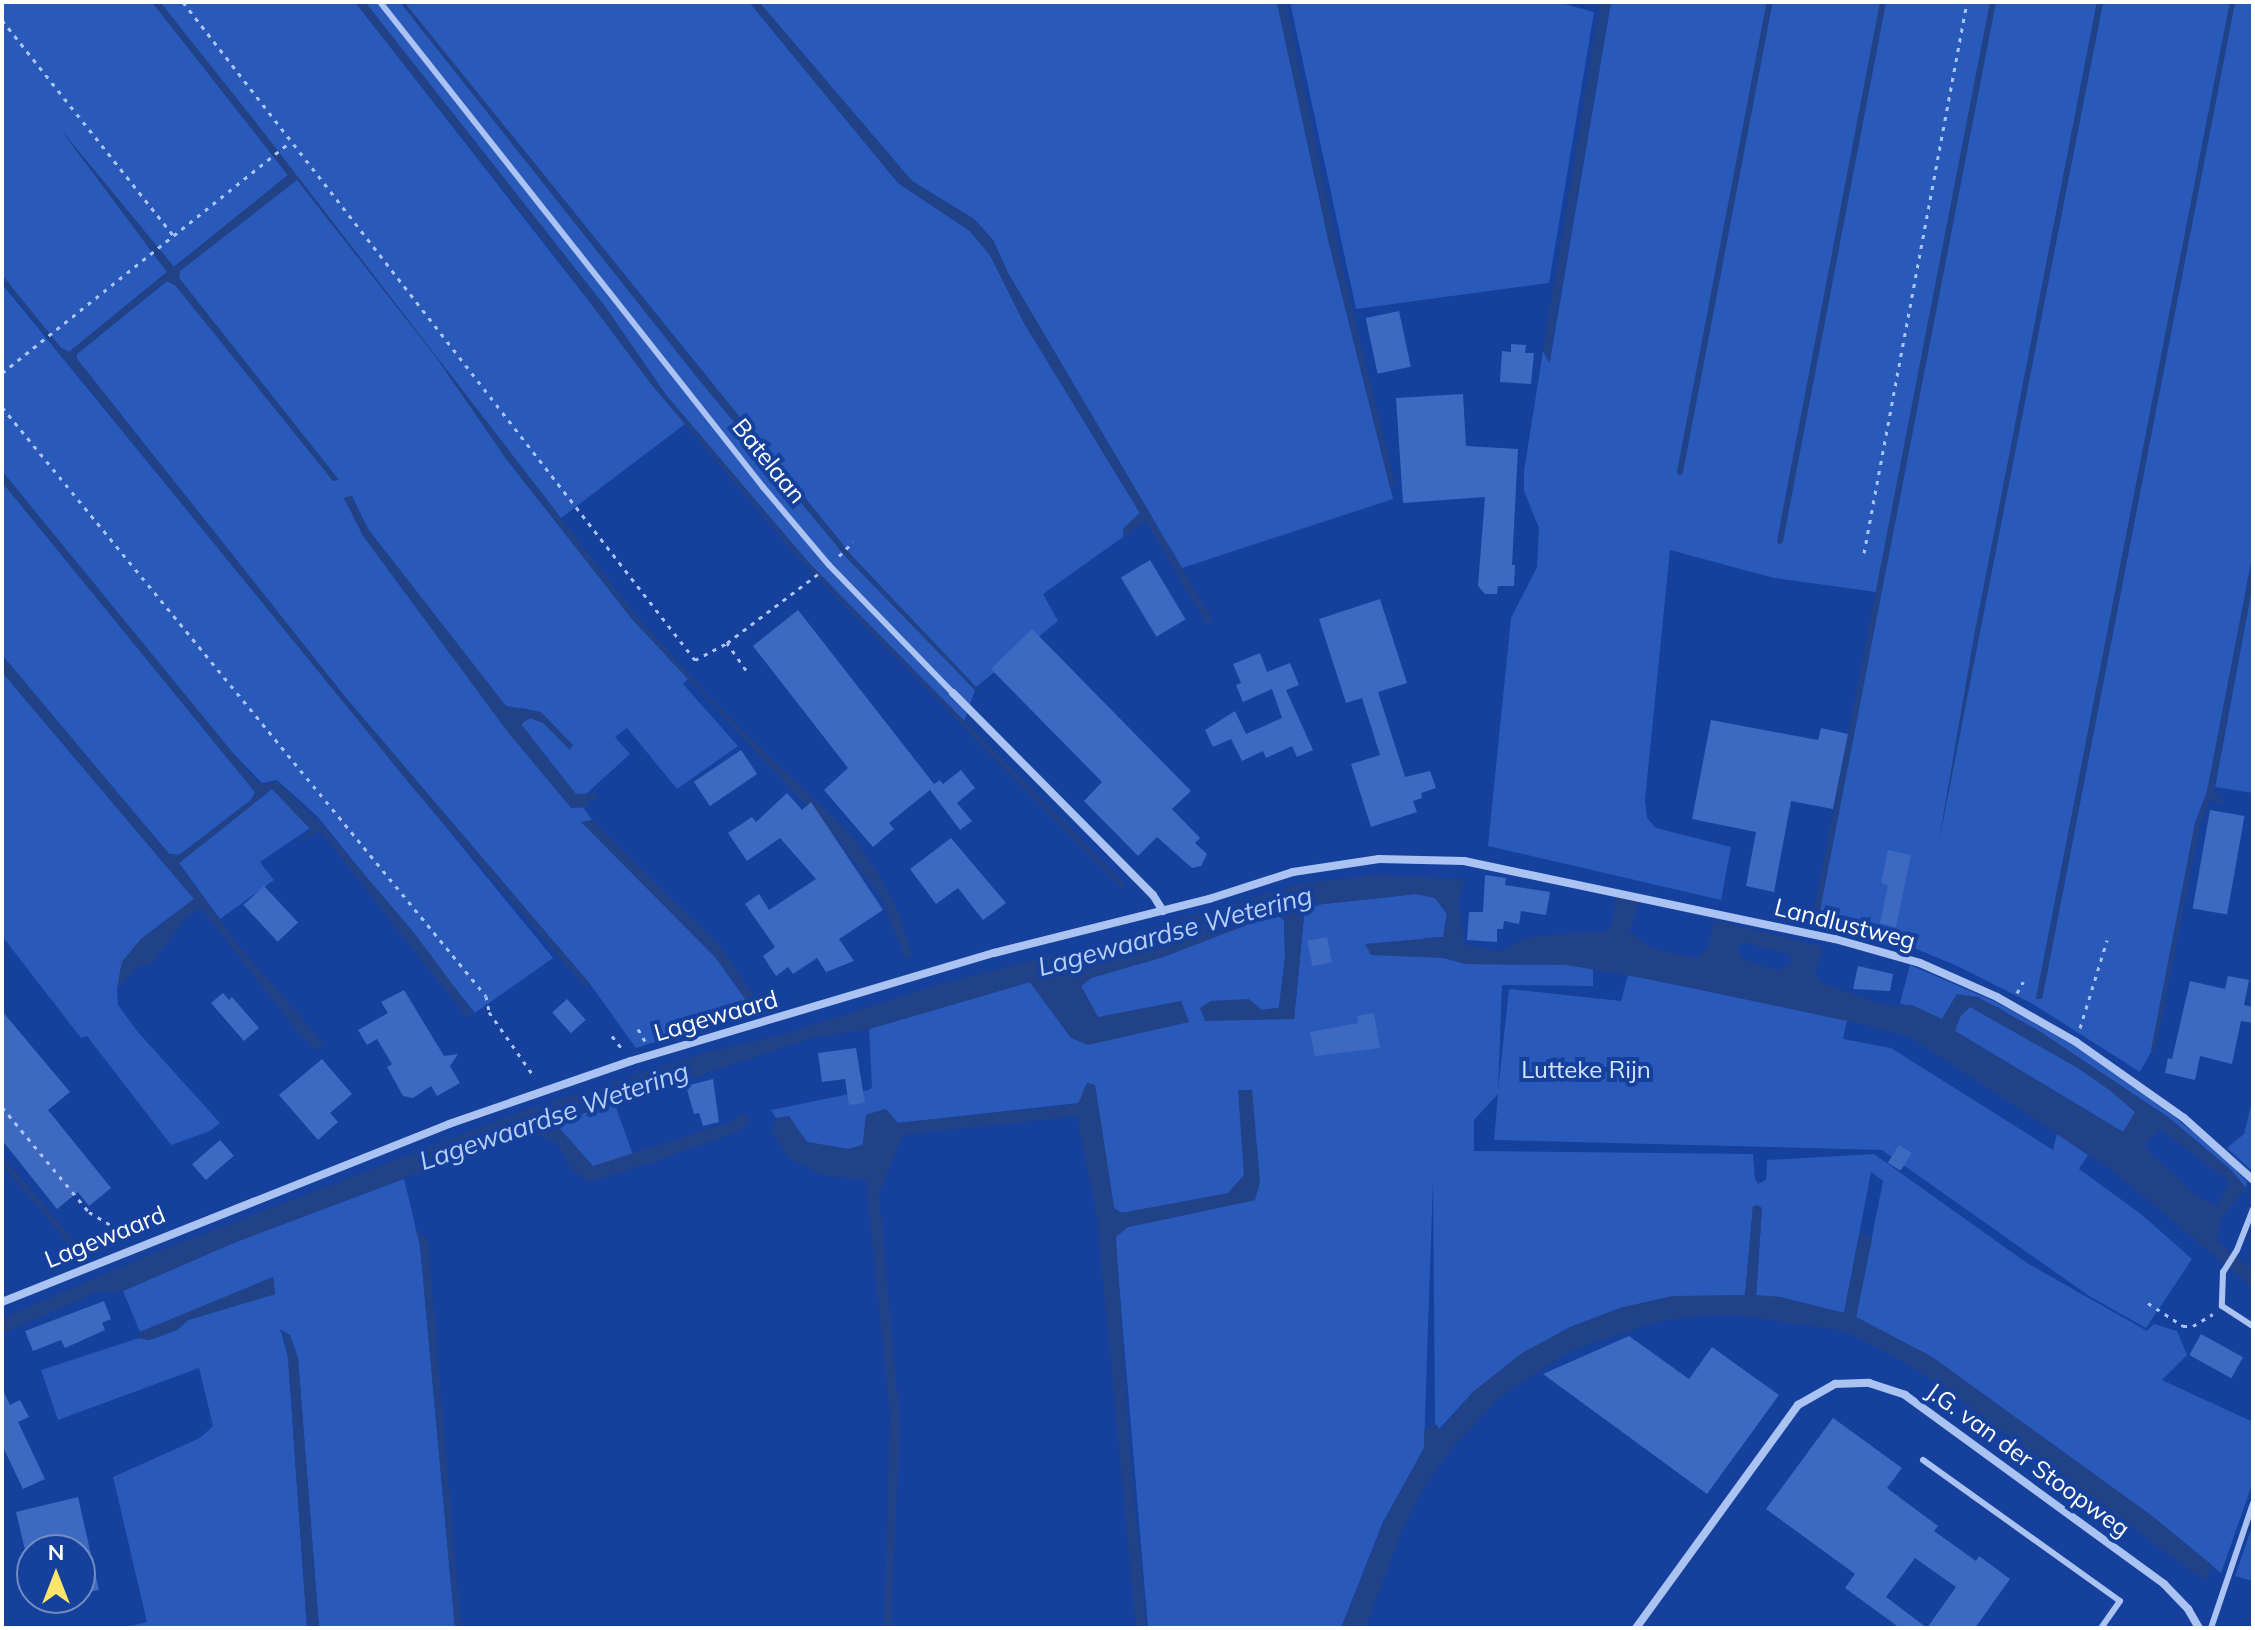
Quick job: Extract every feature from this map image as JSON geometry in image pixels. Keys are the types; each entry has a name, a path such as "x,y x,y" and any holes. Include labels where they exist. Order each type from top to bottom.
{"street":[{"name":"Batelaan","path":"953,693 1153,895 1163,911"},
{"name":"Lagewaard","path":"2,1302 129,1248 543,1091 653,1055 980,957 1321,867 1379,859 1464,861"},
{"name":"Landlustweg","path":"1464,861 1889,952 1975,987 2076,1042 2184,1118 2253,1180"},
{"name":"J.G. van der Stoopweg","path":"1636,1628 1798,1405 1835,1384 1869,1383 1905,1395 2164,1584 2188,1609 2199,1628"}],"lane":[{"name":"Batelaan","path":"380,2 791,521 829,565 953,693"},
{"path":"2253,1209 2237,1250 2223,1272 2222,1306 2253,1326"},
{"path":"1923,1460 2120,1601 2101,1628"},
{"path":"2211,1628 2253,1503"}],"path":[{"path":"183,2 695,660 727,643 823,570"},
{"path":"1864,553 1967,2"},
{"path":"2,20 174,236"},
{"path":"2,373 290,142"},
{"path":"2,407 486,996 489,1012 543,1091"},
{"path":"836,558 853,542"},
{"path":"727,643 746,670"},
{"path":"2076,1042 2107,940"},
{"path":"2,1107 89,1212 121,1231 129,1248"},
{"path":"2148,1303 2183,1326 2206,1320 2222,1306"}],"green space":[{"path":"2,2 152,2 288,175 174,267 62,131 167,272 69,352 61,348 2,275"},
{"path":"160,2 355,2 685,424 561,518"},
{"path":"365,2 400,2 696,376 847,558 975,690 964,722 809,563 666,395 604,305"},
{"path":"404,2 749,2 898,183 970,231 990,255 1024,323 1140,513 1123,529 1123,537 1043,594 1058,621 976,687 852,556"},
{"path":"759,2 1277,2 1328,239 1393,499 1182,568 1008,273 993,240 974,219 912,181"},
{"path":"1290,2 1557,2 1594,12 1549,283 1356,309"},
{"path":"1611,2 2097,2 1975,632 1940,836 2103,2 2230,2 2036,999 2042,999 2235,2 2253,2 2253,553 2207,792 2195,823 2152,1050 2140,1072 2033,1004 1955,965 1909,946 1815,921 1876,592 1774,578 1670,550 1645,800 1647,818 1656,828 1731,847 1721,900 1488,846 1511,618 1537,567 1539,528 1524,491 1524,471 1543,351 1550,361"},
{"path":"297,179 436,357 507,460 632,619 688,679 683,684 738,746 677,789 627,728 615,737 630,754 586,794 576,795 520,724 530,718 542,723 528,709 506,707 368,529 352,496 344,499 571,808 583,807 592,820 582,822 716,958 751,1007 757,1000 763,1007 636,1048 590,984 346,698 77,359 77,354 167,281 175,285 338,480 179,278 180,271"},
{"path":"2,284 553,958 475,1013 318,817 277,780 262,783 222,742 2,471"},
{"path":"2,482 255,792 251,800 179,855 169,854 2,655"},
{"path":"2253,583 2253,793 2215,787"},
{"path":"2,672 194,899 141,939 122,962 117,989 118,1005 137,1031 220,1123 210,1131 171,1145 87,1036 81,1038 2,936"},
{"path":"272,789 310,828 260,862 274,880 220,919 179,863"},
{"name":"Lutteke Rijn","path":"1416,894 1435,898 1447,914 1443,937 1424,938 1444,958 1466,964 1567,965 1593,969 1593,986 1502,985 1498,1091 1509,989 1621,1001 1628,975 1847,1020 1843,1039 1891,1048 2053,1150 2057,1134 2088,1155 2079,1169 2141,1214 2192,1259 2146,1328 2089,1296 1882,1150 1494,1140 1498,1094 1474,1120 1474,1151 1753,1154 1758,1184 1766,1180 1767,1160 1874,1154 2027,1263 2147,1331 2154,1324 2177,1331 2187,1355 2162,1380 2253,1422 2253,1482 2221,1573 2152,1516 1932,1357 1856,1317 1883,1181 1871,1172 1844,1313 1780,1297 1756,1296 1762,1208 1753,1207 1745,1296 1673,1296 1620,1308 1474,1391 1439,1429 1435,1423 1433,1180 1424,1448 1383,1522 1341,1628 1148,1628 1115,1237 1128,1227 1255,1200 1239,1090 1244,1175 1228,1194 1121,1213 1114,1208 1095,1085 1087,1083 1079,1103 898,1123 885,1109 866,1115 863,1145 848,1149 806,1142 789,1117 776,1118 771,1110 869,1090 872,1087 869,1029 1030,982 1071,1038 1189,1022 1181,1001 1097,1018 1081,986 1091,978 1163,957 1275,914 1284,920 1285,957 1279,1008 1262,1010 1211,1001 1294,1019 1305,906"},
{"path":"1910,965 1996,1002 2078,1048 2222,1155 2247,1182 2246,1188 2231,1170 2168,1117 1998,1007 1957,994 1942,1019 1900,1003"},
{"path":"1970,1006 2078,1068 2111,1091 2136,1112 2123,1132 1955,1031 1960,1017"},
{"path":"2253,1097 2253,1172 2227,1148 2244,1134"},
{"path":"614,1102 633,1155 589,1170 555,1123"},
{"path":"404,1179 420,1245 455,1628 319,1628 298,1359 290,1335 281,1331 288,1357 307,1628 122,1628 147,1622 113,1477 200,1438 213,1426 199,1368 58,1420 41,1370 139,1338 149,1340 177,1330 188,1320 275,1294 273,1278 140,1332 123,1291 231,1244"},
{"path":"2253,1524 2253,1581 2235,1576"}],"water":[{"path":"152,2 160,2 258,125 635,614 716,704 852,836 879,874 899,913 912,956 905,958 881,897 833,834 632,619 507,460 436,357 297,180 180,271 179,278 339,480 333,481 175,285 167,281 77,354 77,359 346,698 590,984 584,986 413,788 2,281 2,275 61,348 69,352 167,272 61,130 174,267 288,175"},
{"path":"355,2 365,2 604,305 666,395 809,563 1126,885 1123,890 801,561 651,384 553,253"},
{"path":"400,2 404,2 852,556 979,690 975,690 847,558 696,376"},
{"path":"749,2 759,2 912,181 974,219 993,240 1008,273 1213,621 1206,623 1146,521 1123,537 1123,529 1140,513 1024,323 990,255 970,231 898,183"},
{"path":"1277,2 1286,2 1339,254 1395,484 1390,487 1328,239"},
{"path":"1600,2 1611,2 1549,363 1543,351"},
{"path":"2097,2 2103,2 1939,841 1975,632"},
{"path":"2230,2 2235,2 2042,999 2036,999"},
{"path":"2,471 247,770 261,785 277,781 320,822 415,934 473,1012 467,1018 320,831 296,844 311,830 272,789 179,863 238,945 324,1044 317,1050 301,1036 201,908 188,916 152,963 137,968 117,989 122,962 141,939 194,899 2,672 2,655 169,854 180,855 251,800 255,792 2,482"},
{"path":"351,496 368,529 506,706 541,712 573,745 570,750 543,723 530,718 521,724 576,794 595,793 598,799 588,801 588,807 571,808 507,731 363,536 344,498"},
{"path":"2253,553 2253,583 2214,792 2227,804 2210,800 2200,826 2155,1052 2151,1050 2195,823 2207,792"},
{"path":"592,820 719,945 757,1000 751,1007 716,958 581,822"},
{"name":"Lagewaardse Wetering","path":"1374,875 1465,879 1458,903 1465,944 1499,952 1528,937 1607,931 1612,923 1616,895 1639,902 1630,930 1638,939 1657,950 1697,958 1708,949 1714,920 1823,947 1815,974 1821,983 1888,1006 1912,1005 1942,1019 1957,994 1978,997 2041,1032 2168,1117 2231,1170 2246,1188 2220,1219 2217,1241 2253,1271 2253,1288 2113,1171 1912,1038 1861,1024 1660,981 1567,965 1466,964 1444,958 1371,955 1365,944 1443,937 1447,914 1435,898 1416,894 1305,906 1294,1019 1205,1021 1200,1008 1211,1001 1249,999 1262,1010 1279,1008 1285,957 1284,920 1275,914 1163,957 1091,978 1081,986 1098,1017 1181,1001 1189,1022 1088,1045 1071,1038 1030,982 869,1029 812,1038 555,1123 593,1166 727,1123 743,1114 751,1120 739,1131 589,1182 571,1169 558,1145 541,1135 479,1150 231,1244 123,1291 97,1292 2,1334 2,1318 157,1252 521,1112 705,1053 781,1035 940,984 1094,945 1300,884","holes":["1747,943 1788,954 1792,959 1790,965 1777,970 1745,960 1738,952 1738,944","1970,1007 2078,1068 2111,1091 2135,1112 2123,1132 1955,1031 1960,1017","2160,1129 2227,1180 2227,1188 2217,1206 2196,1196 2146,1149 2145,1144"]},
{"path":"1087,1083 1095,1085 1114,1208 1122,1213 1228,1193 1244,1175 1238,1090 1252,1090 1260,1182 1255,1200 1128,1227 1116,1237 1130,1453 1147,1628 1136,1628 1097,1216 1077,1116 903,1135 879,1193 900,1423 891,1628 884,1628 890,1417 866,1180 822,1175 789,1158 772,1133 776,1118 789,1116 807,1142 848,1149 863,1145 866,1115 886,1109 898,1123 1078,1104"},
{"path":"1753,1206 1762,1208 1756,1295 1780,1297 1844,1313 1860,1232 1872,1239 1856,1317 1932,1357 2152,1516 2212,1565 2205,1581 1936,1382 1890,1354 1844,1331 1739,1315 1698,1316 1656,1322 1572,1350 1500,1397 1454,1446 1424,1487 1401,1533 1365,1628 1341,1628 1384,1522 1424,1448 1424,1431 1435,1424 1439,1429 1444,1426 1474,1391 1522,1353 1570,1327 1620,1308 1673,1296 1745,1295"},
{"path":"415,1227 428,1241 461,1628 455,1628 420,1245"},
{"path":"273,1277 275,1294 188,1320 177,1330 149,1340 139,1338 140,1332"},
{"path":"279,1329 290,1335 298,1358 319,1628 307,1628 288,1358 285,1338"}],"building":[{"path":"1399,311 1411,367 1378,374 1366,318"},
{"path":"1511,344 1526,345 1525,353 1534,353 1531,384 1500,382 1502,351 1511,352"},
{"path":"1463,394 1466,446 1518,449 1512,565 1515,565 1514,586 1498,586 1497,594 1485,594 1478,586 1485,497 1403,503 1396,398"},
{"path":"1150,560 1186,619 1156,637 1121,578"},
{"path":"1380,599 1407,683 1378,692 1405,777 1430,771 1436,788 1421,793 1422,798 1413,801 1417,812 1371,827 1351,764 1380,755 1362,698 1346,703 1319,619"},
{"path":"798,610 934,784 940,780 943,784 961,770 975,788 957,803 972,821 960,830 930,790 889,823 894,829 873,847 824,790 848,768 753,646"},
{"path":"1032,629 1191,791 1172,809 1200,838 1195,843 1207,854 1201,866 1192,868 1157,837 1138,856 1084,801 1102,782 991,669"},
{"path":"1260,653 1267,672 1290,663 1299,685 1286,690 1313,750 1297,757 1292,746 1266,758 1263,751 1242,761 1231,739 1213,747 1205,730 1235,711 1246,734 1282,718 1272,689 1243,702 1236,685 1241,683 1233,664"},
{"path":"1711,720 1818,740 1821,728 1848,734 1833,809 1791,801 1774,892 1746,886 1756,832 1692,819"},
{"path":"741,750 757,774 710,806 694,782"},
{"path":"787,793 802,810 811,802 883,910 839,939 854,961 826,972 817,958 793,974 788,967 776,976 763,956 775,947 745,904 759,894 769,910 816,879 780,838 747,861 728,833 752,817 756,822"},
{"path":"2210,810 2244,816 2227,915 2193,908"},
{"path":"951,838 1006,903 983,920 958,888 936,904 910,869"},
{"path":"1888,850 1911,855 1896,927 1880,923 1888,885 1881,883"},
{"path":"1485,875 1506,878 1505,885 1550,892 1546,915 1521,911 1519,924 1504,921 1503,929 1497,929 1497,942 1467,940 1469,912 1483,912"},
{"path":"264,886 298,923 278,942 244,905"},
{"path":"1327,937 1332,963 1312,966 1307,941"},
{"path":"1858,966 1893,974 1890,991 1853,989"},
{"path":"2228,976 2249,980 2244,1005 2253,1007 2253,1023 2241,1021 2232,1064 2200,1056 2195,1080 2165,1073 2168,1058 2172,1059 2190,981 2225,989"},
{"path":"404,990 444,1056 458,1054 450,1066 460,1083 437,1096 431,1086 413,1098 403,1096 387,1067 392,1064 377,1039 367,1045 358,1030 388,1013 381,1002"},
{"path":"223,993 229,1000 232,997 259,1028 244,1041 211,1003"},
{"path":"567,999 586,1020 571,1033 552,1012"},
{"path":"2,1011 70,1092 48,1110 111,1188 89,1206 78,1192 57,1209 2,1140"},
{"path":"1374,1013 1380,1048 1315,1056 1310,1032 1358,1023 1357,1016"},
{"path":"856,1048 865,1103 849,1105 845,1079 822,1082 818,1053"},
{"path":"322,1059 352,1094 330,1113 338,1122 318,1140 279,1095"},
{"path":"713,1079 719,1122 703,1126 699,1113 694,1114 686,1086"},
{"path":"220,1140 234,1156 206,1180 192,1164"},
{"path":"1899,1145 1912,1153 1901,1171 1888,1163"},
{"path":"104,1301 111,1319 102,1323 105,1330 65,1348 61,1340 33,1351 25,1331"},
{"path":"2201,1334 2243,1357 2231,1378 2189,1355"},
{"path":"1629,1336 1689,1379 1712,1347 1779,1395 1707,1494 1543,1374"},
{"path":"2,1388 10,1405 20,1400 29,1417 18,1422 45,1479 23,1489 2,1445"},
{"path":"1833,1418 1902,1468 1887,1488 1938,1526 1934,1531 1976,1561 1979,1556 2010,1579 1975,1628 1927,1628 1900,1628 1845,1588 1855,1574 1766,1509","holes":["1915,1558 1956,1587 1927,1628 1886,1597"]},
{"path":"78,1497 86,1534 21,1534 16,1512"}],"waterway":[{"path":"1680,472 1770,2"},
{"path":"1780,541 1883,2"},
{"path":"1815,921 1993,2"},
{"path":"2,1160 71,1242"}]}
